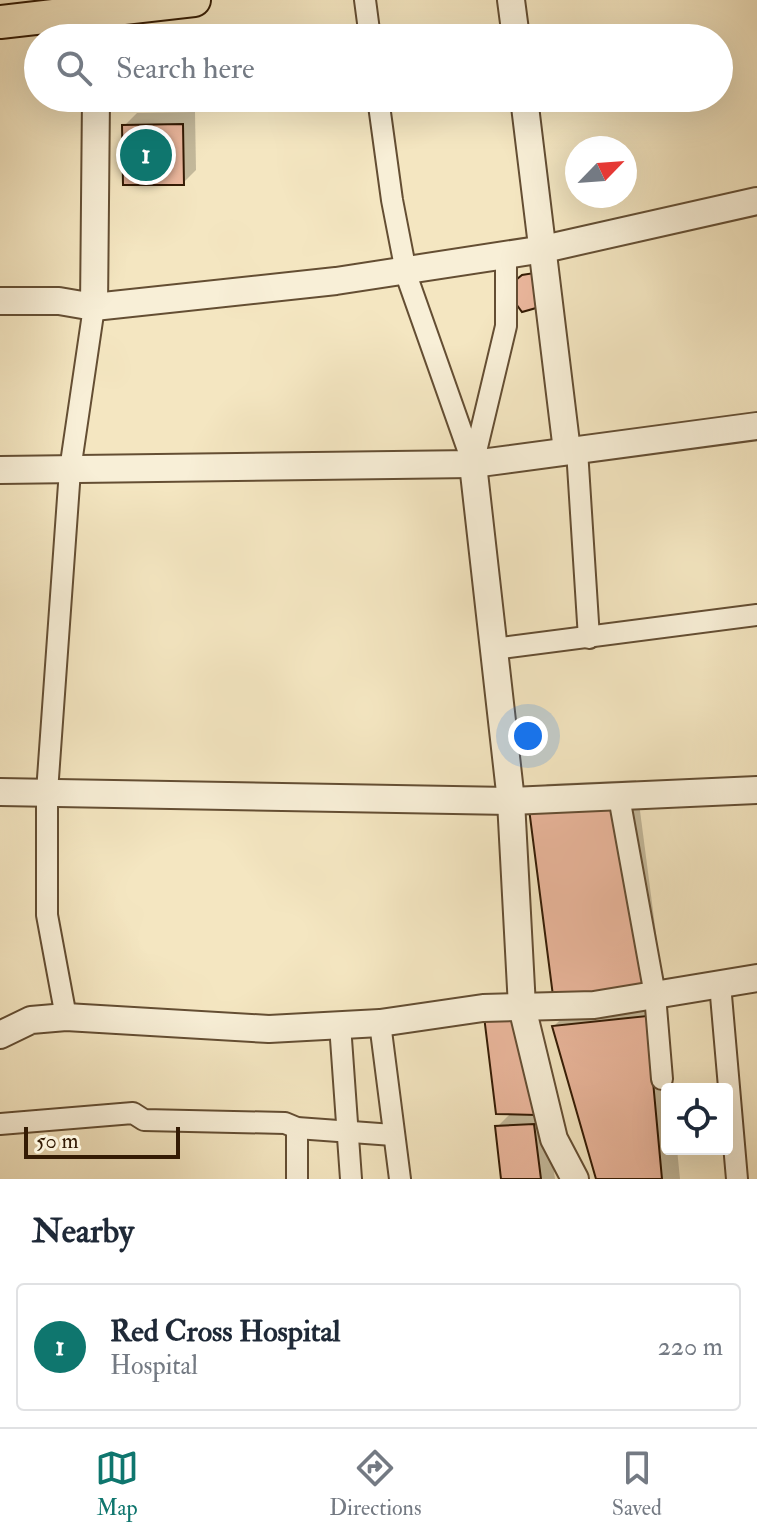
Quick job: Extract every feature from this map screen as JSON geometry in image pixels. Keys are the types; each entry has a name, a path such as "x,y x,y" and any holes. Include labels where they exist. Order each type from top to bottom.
{"main road":[{"path":"0,22 100,16 194,0"}],"street":[{"path":"365,0 368,24"},
{"path":"511,0 514,24"},
{"path":"66,1017 47,915 47,792 70,470 94,307 96,112"},
{"path":"380,112 392,200 406,270 473,464 511,801 522,1007 554,1139 575,1179"},
{"path":"526,112 572,451 589,638"},
{"path":"0,301 59,301 94,307 336,281 544,249 757,201"},
{"path":"473,464 506,326 506,254"},
{"path":"0,470 473,464 757,426"},
{"path":"494,649 757,615"},
{"path":"0,792 511,801 757,790"},
{"path":"619,797 655,995 662,1079"},
{"path":"0,1035 31,1020 66,1017 269,1029 380,1023 483,1008 594,1005 757,978"},
{"path":"720,984 737,1179"},
{"path":"380,1023 400,1179"},
{"path":"340,1025 345,1131 351,1179"},
{"path":"0,1124 133,1113 144,1120 285,1123 297,1128 393,1135"},
{"path":"297,1128 297,1179"}],"building":[{"path":"183,124 184,185 123,185 122,125"},
{"path":"534,273 546,297 536,308 522,312 511,297 511,284 522,275"},
{"path":"619,797 645,991 553,996 528,801"},
{"path":"483,1008 521,1022 536,1115 496,1114"},
{"path":"647,1016 662,1179 596,1179 552,1026"},
{"path":"534,1124 541,1179 501,1179 495,1126"}],"place":[{"name":"Red Cross Hospital","path":"146,155"}]}
